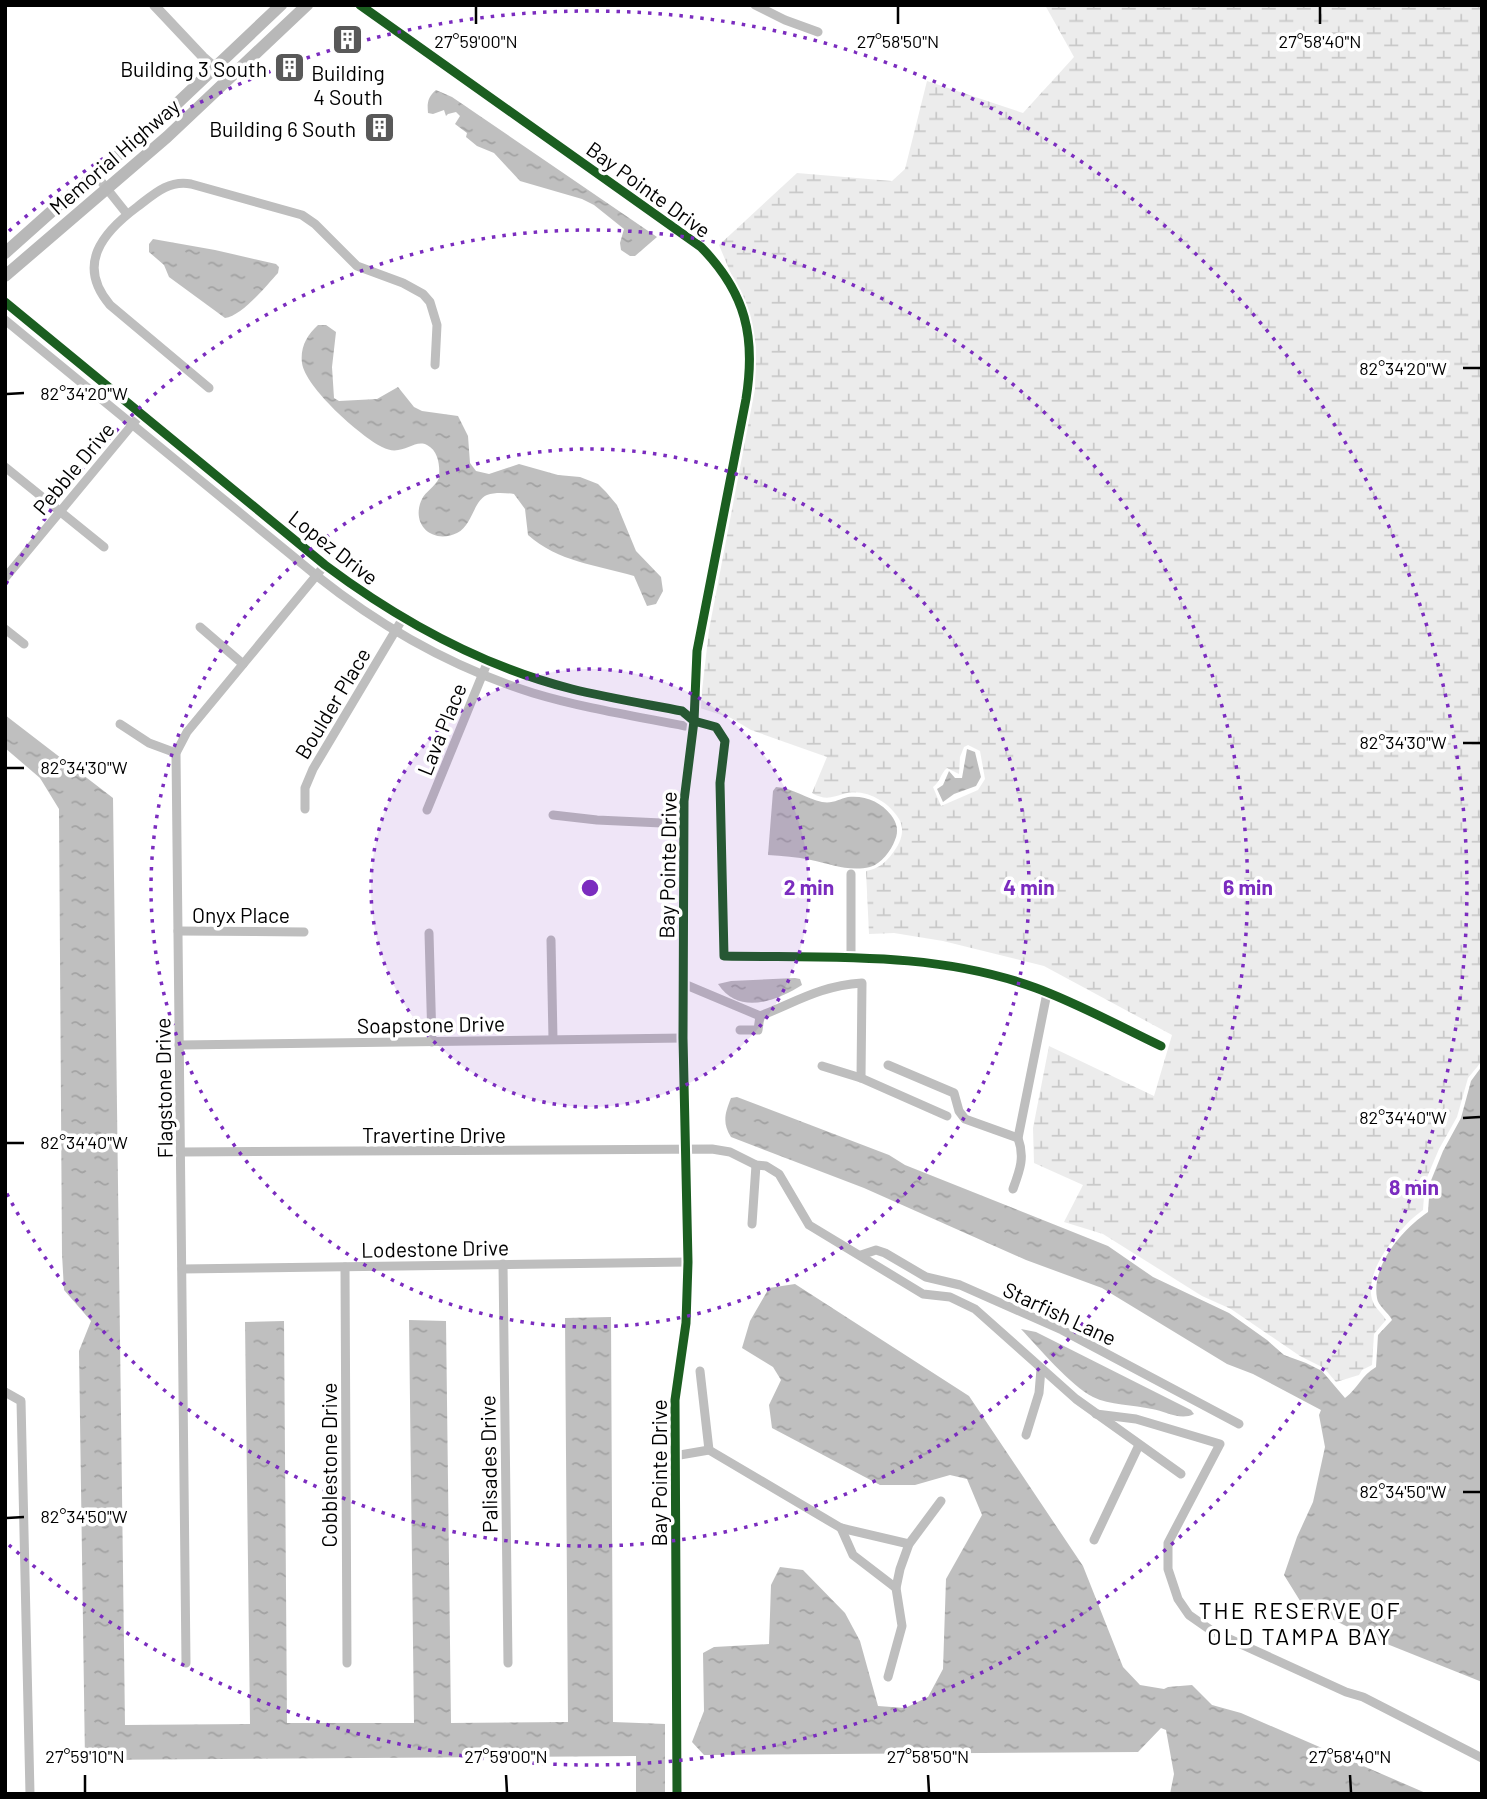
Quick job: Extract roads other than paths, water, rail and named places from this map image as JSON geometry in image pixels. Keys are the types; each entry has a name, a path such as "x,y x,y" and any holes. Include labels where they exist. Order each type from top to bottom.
{"main road":[{"name":"Memorial Highway","path":"5,253 149,130 281,5"},
{"name":"Memorial Highway","path":"5,276 159,145 307,5"}],"street":[{"path":"154,5 228,79"},
{"name":"Bay Pointe Drive","path":"360,5 688,237 714,260 737,298 749,335 750,374 697,651 694,721 683,824 683,1038 688,1262 686,1323 674,1400 677,1794"},
{"path":"755,5 818,32"},
{"path":"96,175 127,215"},
{"path":"209,388 110,305 100,293 94,278 94,264 99,246 107,233 162,188 183,183 302,215 315,224 357,266 408,285 426,298 437,325 435,365"},
{"name":"Lopez Drive","path":"5,302 325,565 371,599 488,661 571,689 682,711 694,721 685,726 587,707 531,692 438,654 396,631 352,603 317,576 5,320"},
{"name":"Pebble Drive","path":"5,578 141,414"},
{"path":"5,467 104,547"},
{"path":"120,724 149,743 176,753 183,737 325,565"},
{"name":"Boulder Place","path":"305,808 308,778 403,618"},
{"path":"200,627 243,664"},
{"path":"5,629 24,644"},
{"name":"Lava Place","path":"427,810 488,661"},
{"path":"694,721 716,727 725,741 720,783 724,956 851,959 955,966 1035,988 1161,1046"},
{"name":"Flagstone Drive","path":"176,753 186,1663"},
{"path":"553,815 683,824"},
{"path":"851,874 851,959"},
{"name":"Onyx Place","path":"178,931 304,932"},
{"path":"429,933 432,1042"},
{"path":"551,940 553,1039"},
{"path":"684,984 760,1016 809,993 840,984 862,983 861,1078"},
{"path":"1013,1189 1022,1165 1023,1151 1018,1138 1047,993"},
{"path":"740,1030 758,1030 760,1016"},
{"name":"Soapstone Drive","path":"179,1045 683,1038"},
{"path":"888,1065 954,1093 959,1111 965,1119 1018,1138"},
{"path":"822,1066 861,1078 947,1116"},
{"name":"Travertine Drive","path":"181,1152 712,1149 730,1152 779,1174 809,1225 923,1294 950,1297 975,1309 1096,1414 1181,1475"},
{"path":"752,1224 756,1165"},
{"name":"Starfish Lane","path":"861,1255 876,1250 885,1253 926,1276 960,1285 1062,1330 1239,1424"},
{"name":"Lodestone Drive","path":"182,1269 688,1262"},
{"name":"Palisades Drive","path":"503,1264 508,1663"},
{"name":"Cobblestone Drive","path":"345,1267 347,1663"},
{"path":"1026,1435 1039,1393 1041,1369"},
{"path":"700,1371 709,1450"},
{"path":"5,1392 21,1401 30,1794"},
{"path":"1096,1414 1136,1419 1220,1444 1168,1544 1168,1569 1178,1599 1189,1615 1212,1631 1346,1692 1363,1697 1482,1758"},
{"path":"1094,1540 1139,1445"},
{"path":"674,1456 709,1450 841,1528 909,1544"},
{"path":"888,1677 902,1626 895,1588 909,1544 941,1501"},
{"path":"841,1528 853,1555 895,1588"}],"water":[{"path":"436,90 452,97 657,237 635,256 630,256 621,250 624,229 594,205 520,181 494,153 477,146 466,137 467,133 455,124 460,116 456,112 446,116 444,110 428,113 429,100"},
{"path":"153,239 276,264 279,267 278,273 239,312 225,318 169,277 164,265 149,252 149,244"},
{"path":"318,325 326,325 336,332 332,367 334,398 339,401 377,399 398,387 414,407 422,411 458,416 468,436 470,463 476,471 489,474 519,464 558,475 580,477 598,484 617,505 636,551 661,577 663,591 656,604 647,606 634,576 565,557 528,535 525,509 514,494 493,493 482,498 466,525 457,533 439,536 426,530 421,524 419,508 423,496 439,478 436,455 431,448 422,444 396,450 382,447 348,422 323,397 305,373 302,363 305,342"},
{"path":"5,715 113,798 125,1725 250,1724 245,1322 284,1321 287,1723 414,1723 409,1320 446,1321 451,1723 568,1722 565,1318 611,1317 613,1722 665,1724 665,1794 636,1794 636,1756 85,1760 79,1351 91,1321 64,1290 59,809 40,778 5,748"},
{"path":"967,749 975,752 981,777 976,786 954,794 943,802 937,789 943,785 949,771 955,778 962,778"},
{"path":"776,787 822,802 848,797 872,800 887,810 895,821 897,833 893,844 878,863 862,868 768,855 773,791"},
{"path":"800,979 802,985 770,1000 747,1003 736,1000 718,984 731,981"},
{"path":"1482,1066 1482,1682 1362,1634 1302,1604 1284,1575 1313,1502 1325,1447 1319,1415 1321,1410 1253,1374 1227,1364 1102,1288 1026,1260 864,1188 731,1137 725,1122 731,1098 737,1097 889,1155 905,1165 1108,1246 1153,1277 1229,1313 1284,1355 1322,1371 1345,1398 1376,1367 1378,1335 1392,1320 1378,1301 1376,1286 1379,1273 1399,1238 1428,1212 1430,1183 1461,1118 1471,1081"},
{"path":"795,1284 969,1396 1083,1566 1123,1667 1140,1685 1164,1689 1192,1685 1212,1705 1241,1713 1428,1794 1170,1794 1174,1774 1166,1730 1161,1728 1138,1752 704,1755 692,1742 704,1711 703,1653 714,1647 769,1644 771,1585 780,1567 803,1570 845,1613 860,1641 878,1706 905,1708 928,1697 943,1669 946,1579 982,1515 967,1479 950,1475 915,1485 880,1485 772,1428 769,1405 781,1380 773,1367 742,1348 750,1321 769,1288"},
{"path":"1021,1329 1036,1332 1191,1410 1194,1414 1178,1416 1093,1397 1065,1375"}],"place":[{"name":"Building 4 South","path":"348,40"},
{"name":"Building 3 South","path":"290,68"},
{"name":"Building 6 South","path":"379,128"}],"district":[{"name":"THE RESERVE OF OLD TAMPA BAY","path":"1300,1623"}]}
